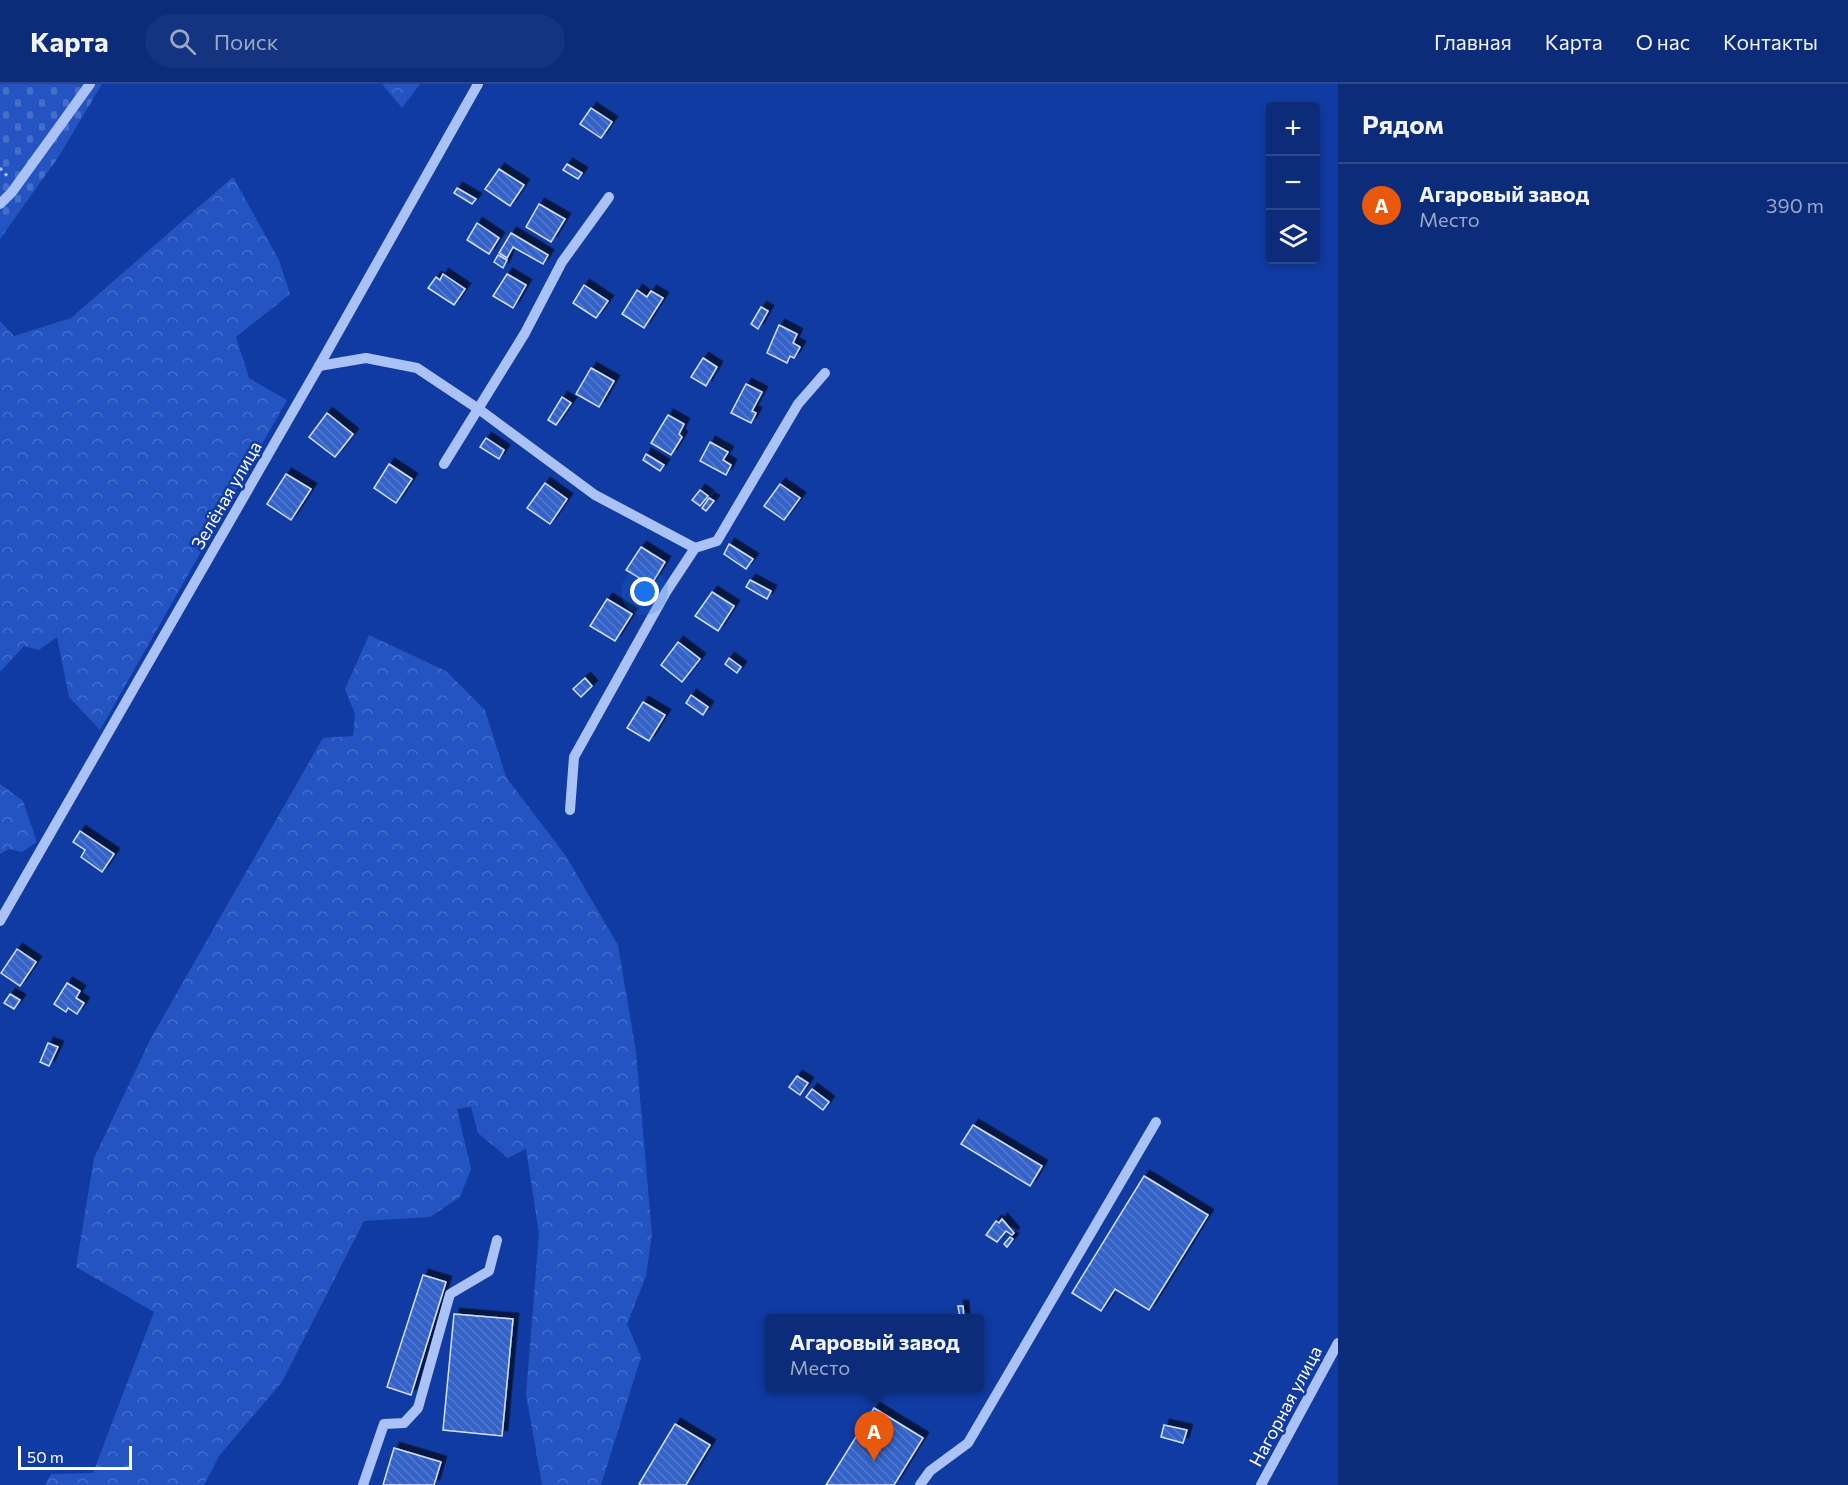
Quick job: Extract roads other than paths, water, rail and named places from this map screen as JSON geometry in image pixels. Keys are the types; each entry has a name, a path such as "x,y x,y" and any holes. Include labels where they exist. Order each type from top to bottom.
{"street":[{"path":"0,204 12,192 90,84"},
{"name":"Зелёная улица","path":"0,921 478,84"},
{"path":"444,464 480,410 525,333 562,262 609,197"},
{"path":"319,366 366,358 417,368 480,410 595,495 695,548"},
{"path":"570,810 574,757 666,592 695,548 717,542 798,404 825,373"},
{"path":"920,1485 930,1471 968,1443 1156,1122"},
{"path":"363,1485 384,1424 404,1423 418,1408 450,1294 489,1271 497,1240"},
{"name":"Нагорная улица","path":"1261,1485 1338,1343"}],"place":[{"name":"Агаровый завод","path":"874,1461"}]}
